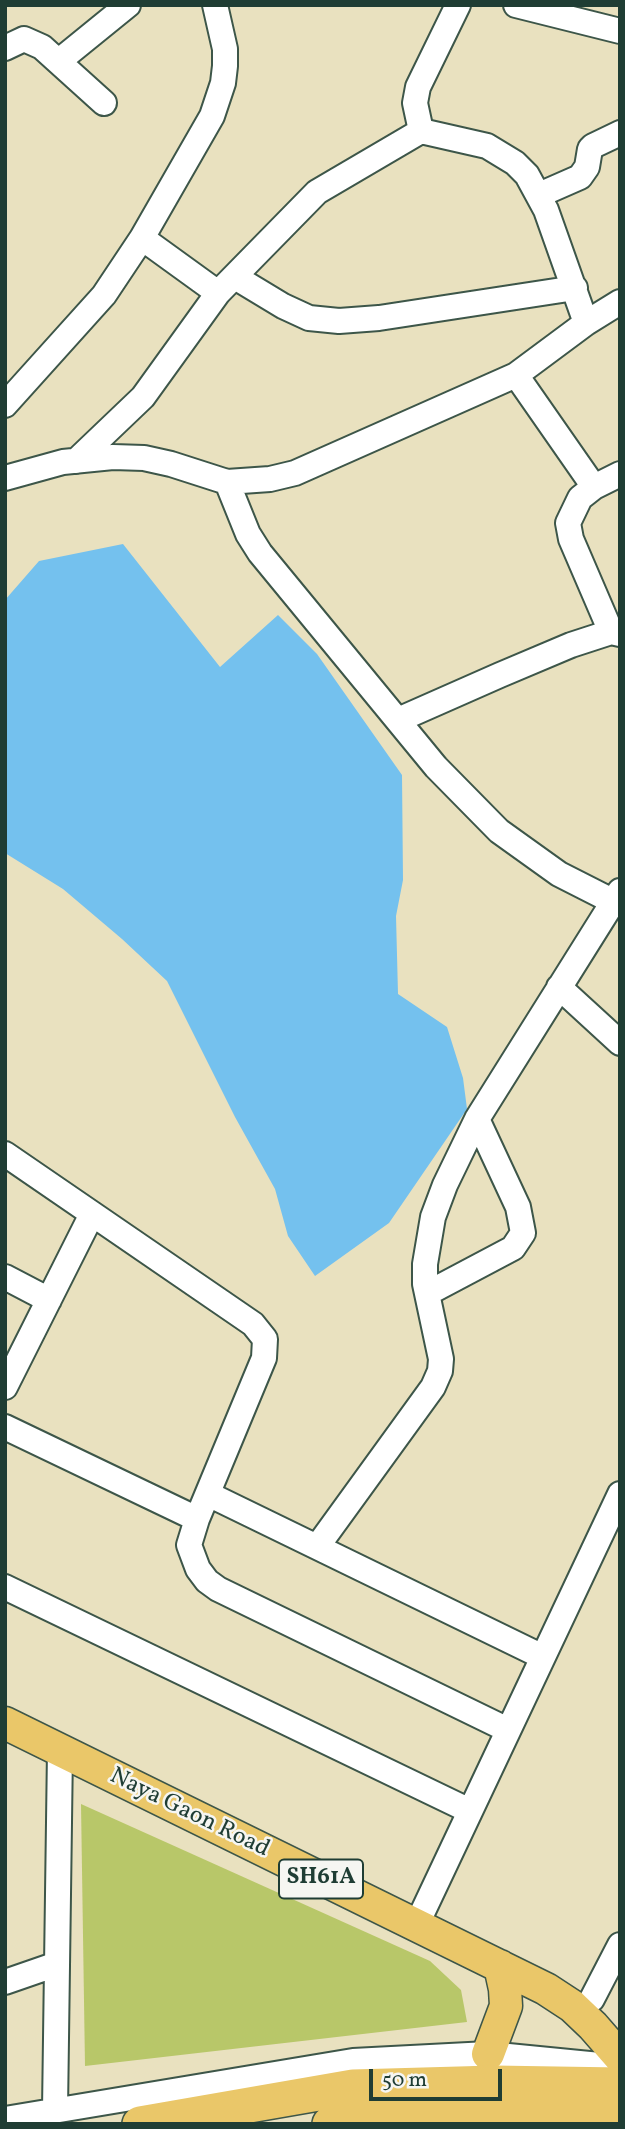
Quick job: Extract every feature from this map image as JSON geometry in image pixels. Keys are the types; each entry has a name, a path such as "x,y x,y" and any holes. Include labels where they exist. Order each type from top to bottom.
{"highway":[{"path":"140,2124 353,2087 494,2083 620,2085"},
{"path":"330,2124 356,2119 495,2113 620,2119"}],"main road":[{"name":"Naya Gaon Road","path":"5,1723 546,1989 572,2006 620,2057"},
{"path":"488,2054 506,2006 500,1966"},
{"path":"546,1989 592,2000 620,2022"}],"street":[{"path":"59,61 128,5"},
{"path":"421,131 415,103 418,87 457,5"},
{"path":"516,5 620,31"},
{"path":"9,392 104,295 142,238 212,116 225,66 218,8"},
{"path":"5,48 24,39 42,47 104,103"},
{"path":"76,461 143,397 226,285 317,192 421,131 486,146 506,156 527,175 539,195 586,323"},
{"path":"539,195 580,177 587,167 593,146 620,133"},
{"path":"142,238 226,285 309,318 339,321 379,318 575,288"},
{"path":"5,478 63,462 113,457 144,458 227,482 270,479 295,473 516,375 586,323 620,302"},
{"path":"516,375 594,487"},
{"path":"398,720 571,645 615,633 571,539 568,523 580,498 594,487 620,474"},
{"path":"227,482 248,534 260,553 436,767 499,831 559,874 617,899 477,1119 456,1158 433,1217 425,1264 440,1351 440,1371 433,1387 317,1547"},
{"path":"559,987 620,1043"},
{"path":"428,1293 513,1248 522,1237 523,1227 518,1208 477,1119"},
{"path":"5,1154 253,1324 265,1339 264,1358 197,1519 189,1545 191,1557 207,1581 218,1589 509,1730"},
{"path":"5,1387 92,1214"},
{"path":"5,1277 49,1300"},
{"path":"5,1427 197,1519"},
{"path":"208,1494 543,1657"},
{"path":"416,1926 620,1494"},
{"path":"5,1587 470,1811"},
{"path":"55,2110 60,1750"},
{"path":"592,2000 620,1945"},
{"path":"5,1982 57,1964"},
{"path":"5,2119 353,2061 488,2054 620,2067"}],"green space":[{"path":"81,1804 430,1961 461,1990 467,2022 85,2066"}],"water":[{"path":"123,544 220,667 278,615 317,654 402,775 403,880 396,916 398,994 447,1027 463,1078 467,1109 389,1223 315,1276 288,1236 275,1189 235,1117 167,981 63,889 5,853 5,600 39,561"}]}
